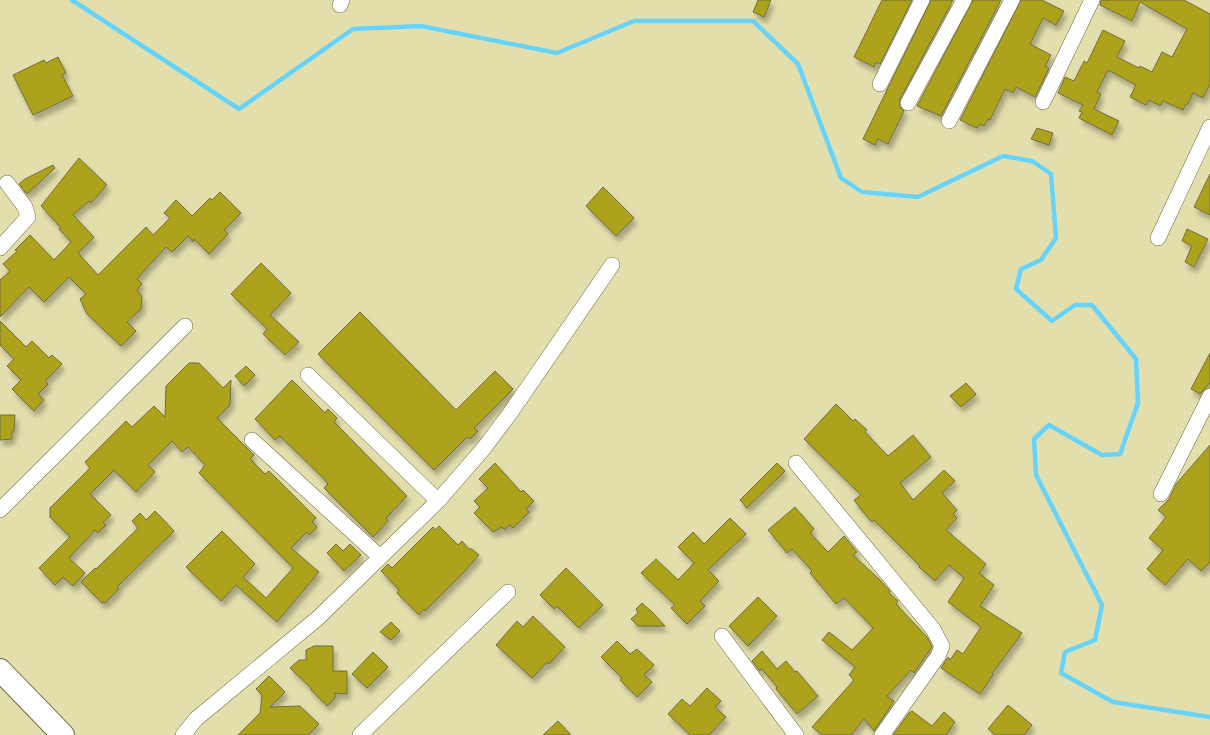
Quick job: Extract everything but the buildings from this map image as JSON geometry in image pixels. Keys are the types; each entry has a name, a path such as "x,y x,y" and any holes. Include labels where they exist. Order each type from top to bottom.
{"street":[{"path":"880,84 922,0"},
{"path":"908,103 964,0"},
{"path":"949,121 1012,0"},
{"path":"1043,102 1092,0"},
{"path":"1158,238 1210,127"},
{"path":"0,248 26,221 28,216 25,207 7,183"},
{"path":"183,735 196,719 318,618 438,501 484,448 511,412 612,265"},
{"path":"0,510 185,326"},
{"path":"308,375 438,501"},
{"path":"1161,494 1210,396"},
{"path":"252,440 380,557"},
{"path":"796,463 933,629 942,646 938,656 882,735"},
{"path":"360,735 508,592"},
{"path":"722,636 796,735"},
{"path":"0,670 63,735"}],"waterway":[{"path":"72,0 239,109 353,29 421,26 557,53 634,21 753,21 798,64 841,178 862,192 918,197 1003,156 1032,161 1051,174 1056,238 1041,260 1021,269 1016,289 1052,321 1075,305 1092,305 1136,359 1138,403 1120,454 1102,455 1049,425 1034,439 1036,475 1102,605 1095,640 1065,652 1061,673 1113,702 1210,717"}]}
